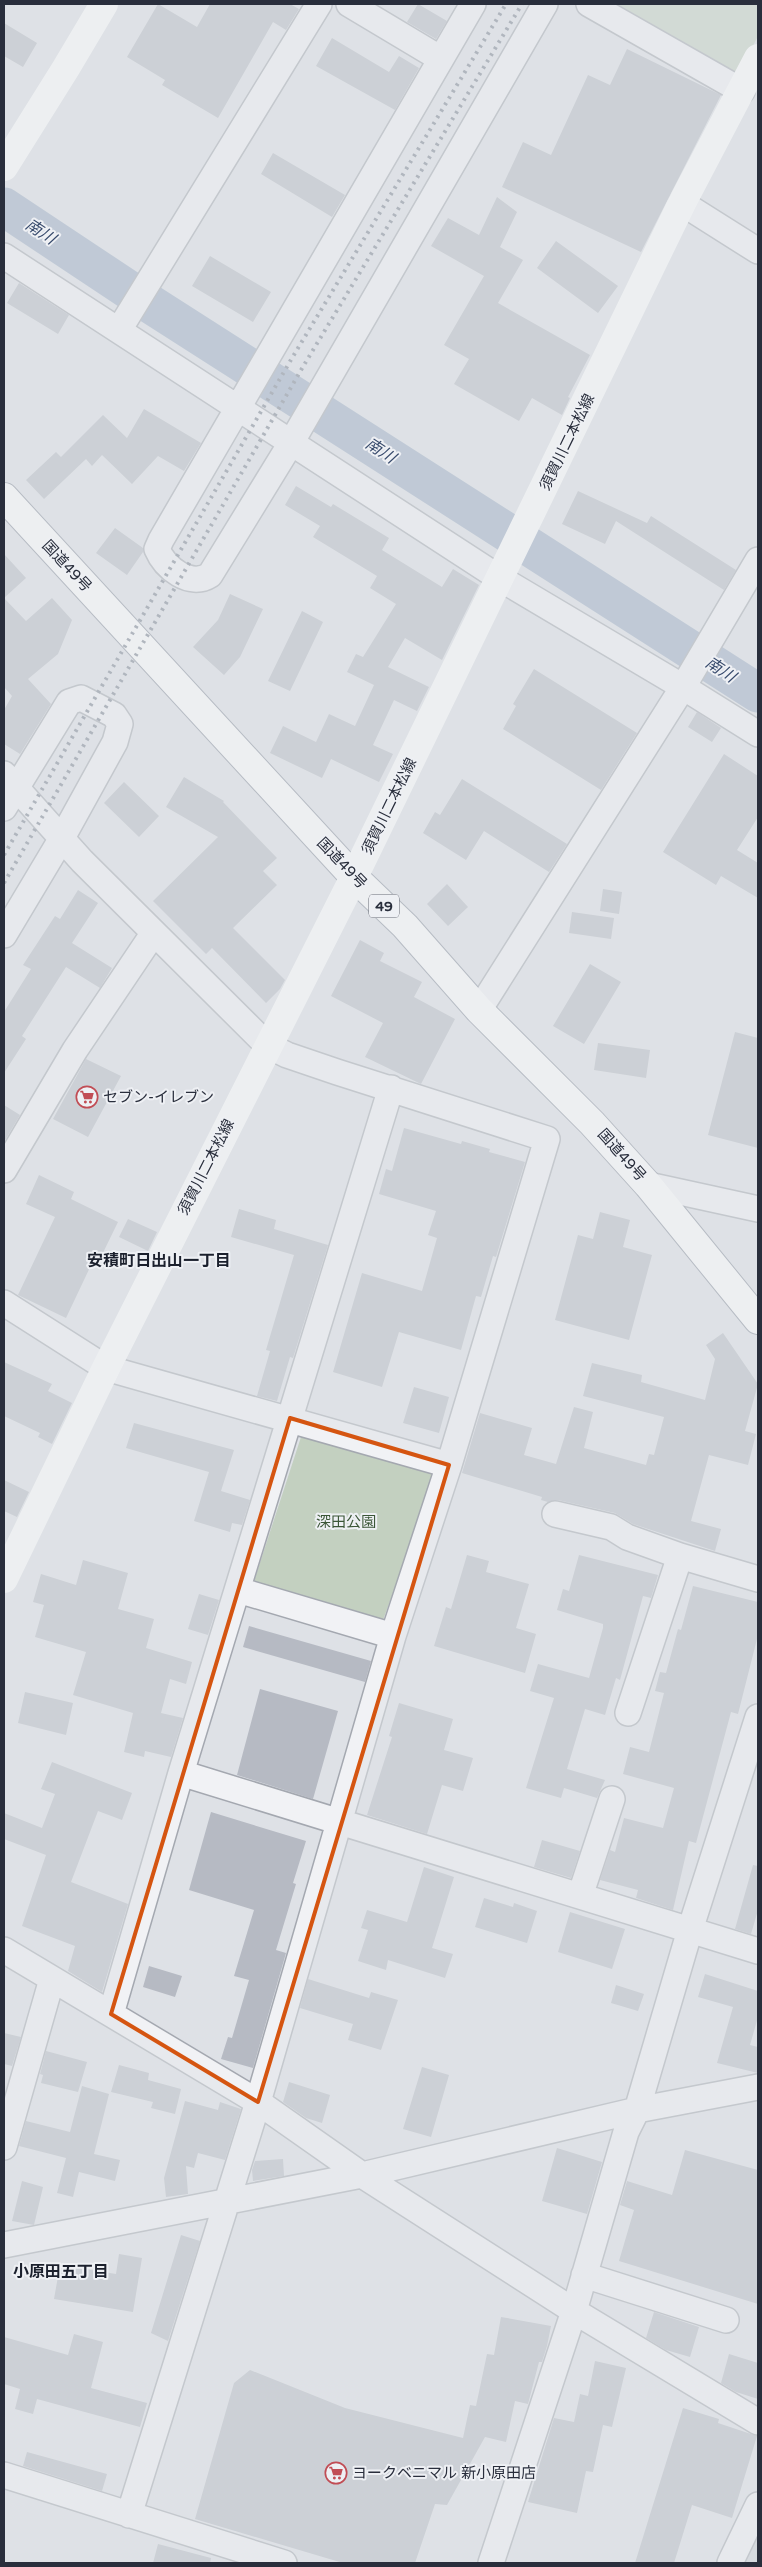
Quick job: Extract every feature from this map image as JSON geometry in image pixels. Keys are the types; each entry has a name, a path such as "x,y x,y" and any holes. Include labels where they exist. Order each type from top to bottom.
{"main road":[{"path":"4,167 104,4"},
{"name":"須賀川二本松線","path":"4,1580 106,1368 267,1045 354,877 682,203 758,58"},
{"name":"国道49号","path":"4,497 354,877 406,926 478,1010 563,1092 648,1185 758,1320"}],"street":[{"path":"121,326 319,4"},
{"path":"348,4 441,59"},
{"path":"473,4 267,356 157,549 162,560 192,580 202,580 210,575 294,438 545,4"},
{"path":"589,4 742,91"},
{"path":"682,203 758,251"},
{"path":"4,256 121,326 503,573 686,682 758,734"},
{"path":"478,1010 686,682 758,560"},
{"path":"4,808 10,780 69,702 81,698 114,715 120,724 115,742 62,838 4,935"},
{"path":"10,780 62,838 154,934 267,1045 287,1054 546,1139 449,1466 393,1636 258,2102 225,2202 129,2515"},
{"path":"4,1170 74,1050 154,934"},
{"path":"111,2014 182,1773 391,1088"},
{"path":"648,1185 758,1209"},
{"path":"4,1303 106,1368 290,1418 449,1466"},
{"path":"555,1514 611,1527 627,1537 680,1556 758,1579"},
{"path":"628,1713 680,1556"},
{"path":"238,1590 393,1636"},
{"path":"491,2563 574,2311 626,2132 637,2110 690,1930 758,1717"},
{"path":"182,1773 758,1951"},
{"path":"580,1896 612,1800"},
{"path":"4,1950 258,2102 362,2175 574,2311 758,2422"},
{"path":"4,2147 52,1980"},
{"path":"4,2244 362,2175 637,2110 758,2087"},
{"path":"584,2275 726,2320"},
{"path":"4,2475 284,2563"},
{"path":"730,2563 758,2505"}],"highlighted area":[{"path":"290,1418 449,1465 258,2102 111,2014"}],"shaded area":[{"path":"758,2528 758,2563 742,2563"}],"green space":[{"path":"602,4 758,4 758,36 736,79"},
{"name":"深田公園","path":"301,1437 437,1474 383,1620 253,1584"}],"building":[{"path":"158,4 197,27 210,4 290,4 299,9 286,30 273,22 218,118 162,85 165,80 127,57"},
{"path":"418,4 447,21 436,39 407,22"},
{"path":"4,23 37,43 23,67 4,56"},
{"path":"332,38 389,72 399,56 419,68 395,110 316,66"},
{"path":"627,49 721,95 641,252 502,187 523,142 551,155 588,75 610,85"},
{"path":"273,153 345,195 332,217 261,174"},
{"path":"497,197 517,212 500,247 523,260 498,303 590,355 568,397 570,398 562,415 532,398 519,421 454,384 469,359 444,345 484,276 431,246 448,218 479,235"},
{"path":"556,241 618,286 598,313 537,268"},
{"path":"210,256 271,292 253,322 192,286"},
{"path":"19,283 69,315 58,334 7,303"},
{"path":"144,409 201,443 184,471 158,456 132,484 102,455 92,466 86,459 44,499 26,480 56,452 61,457 103,415 127,438"},
{"path":"296,486 331,507 333,504 389,538 382,550 442,587 453,569 479,585 442,660 405,638 388,667 429,687 417,711 394,700 373,745 393,754 379,782 331,759 322,778 270,753 283,726 316,742 329,714 355,726 374,685 347,672 356,654 363,657 396,604 370,588 377,576 313,537 320,526 285,505"},
{"path":"578,491 647,523 651,516 736,570 724,590 616,521 605,544 562,524"},
{"path":"115,528 143,548 143,552 127,575 96,553"},
{"path":"4,554 26,578 4,598"},
{"path":"230,594 263,609 240,657 224,675 193,647 218,620"},
{"path":"4,598 26,621 52,598 72,620 58,654 28,679 51,704 20,754 4,744 4,710 12,696 4,687"},
{"path":"302,611 323,622 290,691 268,681"},
{"path":"534,669 637,733 601,790 503,729 516,706 513,704"},
{"path":"697,712 721,728 712,742 688,727"},
{"path":"724,754 758,776 758,817 737,850 758,863 758,898 721,876 716,885 663,852"},
{"path":"184,777 224,801 277,858 263,871 277,885 233,928 285,980 280,989 266,1003 212,948 206,954 153,901 218,837 166,807"},
{"path":"462,779 567,844 549,872 484,831 466,860 423,833 435,812 440,815"},
{"path":"124,782 159,816 139,837 104,803"},
{"path":"447,884 468,907 448,926 427,904"},
{"path":"603,889 622,892 619,914 600,911"},
{"path":"78,890 98,903 72,943 112,968 100,988 66,967 22,1036 26,1039 4,1073 4,1012 31,969 23,965 55,916 60,919"},
{"path":"572,912 614,918 611,939 569,933"},
{"path":"360,940 384,953 380,961 422,982 414,997 455,1019 421,1084 365,1057 383,1023 331,996"},
{"path":"590,964 621,982 584,1044 553,1026"},
{"path":"735,1032 758,1038 758,1148 708,1135"},
{"path":"598,1043 650,1050 646,1078 594,1070"},
{"name":"セブン-イレブン","path":"86,1059 121,1076 88,1137 53,1119"},
{"path":"4,1105 20,1115 4,1142"},
{"path":"404,1128 461,1144 462,1141 490,1149 489,1152 525,1162 496,1257 493,1256 481,1297 476,1296 461,1350 399,1332 382,1387 333,1372 362,1273 422,1291 437,1238 428,1235 436,1211 379,1194 386,1169 392,1171"},
{"path":"39,1175 74,1192 71,1199 118,1222 98,1263 93,1261 66,1318 18,1295 55,1217 26,1204"},
{"path":"239,1209 276,1220 274,1229 328,1245 293,1358 290,1357 277,1401 257,1396 270,1351 266,1350 294,1255 231,1237"},
{"path":"600,1212 630,1220 623,1247 652,1255 629,1340 555,1320 578,1235 593,1239"},
{"path":"128,1219 157,1232 148,1251 119,1237"},
{"path":"723,1333 758,1384 745,1431 756,1434 748,1465 709,1455 691,1521 721,1529 715,1551 633,1524 615,1513 558,1500 548,1502 541,1500 542,1497 462,1473 480,1413 532,1428 524,1455 556,1464 574,1407 593,1412 584,1448 646,1465 649,1454 654,1455 664,1417 583,1396 592,1363 642,1375 641,1382 705,1400 715,1359 706,1345"},
{"path":"4,1362 52,1384 48,1391 72,1403 52,1444 38,1437 40,1433 4,1416"},
{"path":"414,1387 449,1397 439,1433 403,1423"},
{"path":"134,1423 234,1450 221,1491 250,1500 242,1525 232,1523 230,1532 194,1521 209,1472 126,1448"},
{"path":"4,1480 29,1492 17,1517 4,1511"},
{"path":"467,1555 489,1561 486,1572 529,1584 516,1628 536,1634 525,1673 434,1646 446,1607 451,1609"},
{"path":"579,1555 658,1575 651,1598 643,1596 620,1680 616,1678 605,1715 585,1709 567,1769 605,1780 597,1798 564,1788 561,1798 526,1788 554,1698 530,1691 538,1664 589,1678 603,1624 557,1610 563,1589 569,1591"},
{"path":"83,1560 128,1573 118,1609 154,1619 146,1648 192,1662 186,1684 170,1679 161,1713 183,1718 171,1757 145,1751 144,1757 124,1752 133,1713 73,1695 86,1652 35,1637 44,1605 33,1602 41,1574 76,1585"},
{"path":"693,1586 758,1602 758,1635 738,1714 731,1712 696,1843 689,1841 673,1910 636,1898 638,1890 600,1880 610,1850 615,1852 624,1818 663,1828 674,1788 623,1774 630,1747 649,1752 664,1693 655,1691 660,1672 666,1673 678,1629 681,1630"},
{"path":"199,1594 219,1600 208,1635 188,1629"},
{"path":"249,1626 371,1661 365,1682 243,1647"},
{"path":"260,1689 338,1711 313,1799 237,1775"},
{"path":"25,1692 73,1703 66,1735 18,1723"},
{"path":"399,1703 453,1719 444,1750 473,1758 463,1791 442,1785 427,1834 367,1815 392,1737 389,1736"},
{"path":"52,1762 132,1793 122,1820 98,1811 71,1882 128,1904 102,1992 68,1971 75,1946 22,1926 46,1855 4,1839 4,1813 42,1828 55,1794 41,1789"},
{"path":"211,1812 306,1841 293,1883 296,1884 276,1950 286,1953 253,2068 221,2059 228,2037 232,2038 249,1980 234,1976 254,1910 189,1890"},
{"path":"542,1840 580,1851 571,1878 534,1867"},
{"path":"753,1865 758,1866 758,1910 751,1934 735,1929"},
{"path":"424,1867 454,1877 432,1948 453,1954 445,1978 388,1960 386,1970 358,1961 368,1930 361,1928 367,1910 407,1922"},
{"path":"484,1898 513,1907 514,1903 537,1911 527,1943 475,1927"},
{"path":"570,1912 625,1929 612,1969 558,1952"},
{"path":"149,1966 182,1976 175,1997 143,1987"},
{"path":"705,1974 758,1991 758,2017 750,2045 758,2047 758,2073 717,2063 733,2007 698,1997"},
{"path":"308,1979 369,1998 371,1992 398,2000 381,2050 348,2040 353,2024 300,2008"},
{"path":"616,1985 644,1994 638,2011 611,2003"},
{"path":"4,2033 21,2037 12,2066 4,2064"},
{"path":"46,2051 87,2062 78,2092 41,2083 43,2075 40,2074"},
{"path":"119,2065 149,2073 148,2080 181,2089 175,2114 151,2108 153,2102 111,2092"},
{"path":"422,2067 449,2075 431,2137 403,2129"},
{"path":"289,2082 330,2095 322,2123 306,2118 283,2102"},
{"path":"82,2086 109,2094 94,2154 120,2160 115,2181 79,2172 73,2197 57,2193 66,2158 19,2146 26,2121 70,2132"},
{"path":"185,2101 218,2110 220,2102 241,2109 225,2160 198,2153 194,2168 186,2166 188,2194 166,2197 164,2178"},
{"path":"557,2148 602,2162 587,2214 542,2201"},
{"path":"685,2150 758,2170 758,2304 619,2261 634,2210 620,2205 627,2181 672,2195"},
{"path":"283,2159 284,2176 253,2181 252,2170 255,2161"},
{"path":"22,2181 43,2187 34,2225 12,2221"},
{"path":"181,2235 200,2241 168,2341 151,2333"},
{"path":"119,2254 142,2258 133,2312 54,2299 60,2265 116,2274"},
{"path":"654,2312 699,2327 690,2357 666,2350 646,2338"},
{"name":"ヨークベニマル 新小原田店","path":"501,2317 551,2326 547,2346 542,2362 539,2362 528,2404 515,2401 506,2442 485,2437 447,2505 435,2504 415,2563 343,2563 195,2519 234,2383 250,2370 345,2408 463,2438 470,2405 476,2406 487,2354 494,2355"},
{"path":"74,2334 103,2342 91,2388 147,2403 140,2427 37,2399 33,2414 15,2409 20,2389 4,2384 4,2337 68,2355"},
{"path":"729,2354 758,2363 758,2399 736,2392 721,2383"},
{"path":"595,2361 626,2368 612,2427 603,2425 593,2472 586,2471 577,2513 528,2502 554,2418 574,2422 580,2394 588,2396"},
{"path":"683,2408 719,2419 718,2423 757,2436 732,2518 692,2505 674,2563 635,2563"},
{"path":"27,2452 107,2474 102,2491 23,2466"},
{"path":"158,2544 211,2558 210,2563 153,2563"}],"waterway":[{"name":"南川","path":"4,207 144,300 758,693"}],"railway":[{"path":"4,855 292,358 506,4"},
{"path":"4,883 304,365 522,4"}],"place":[{"name":"セブン-イレブン","path":"87,1097"},
{"name":"ヨークベニマル 新小原田店","path":"336,2473"}],"district":[{"name":"安積町日出山一丁目","path":"159,1260"},
{"name":"小原田五丁目","path":"61,2271"}]}
